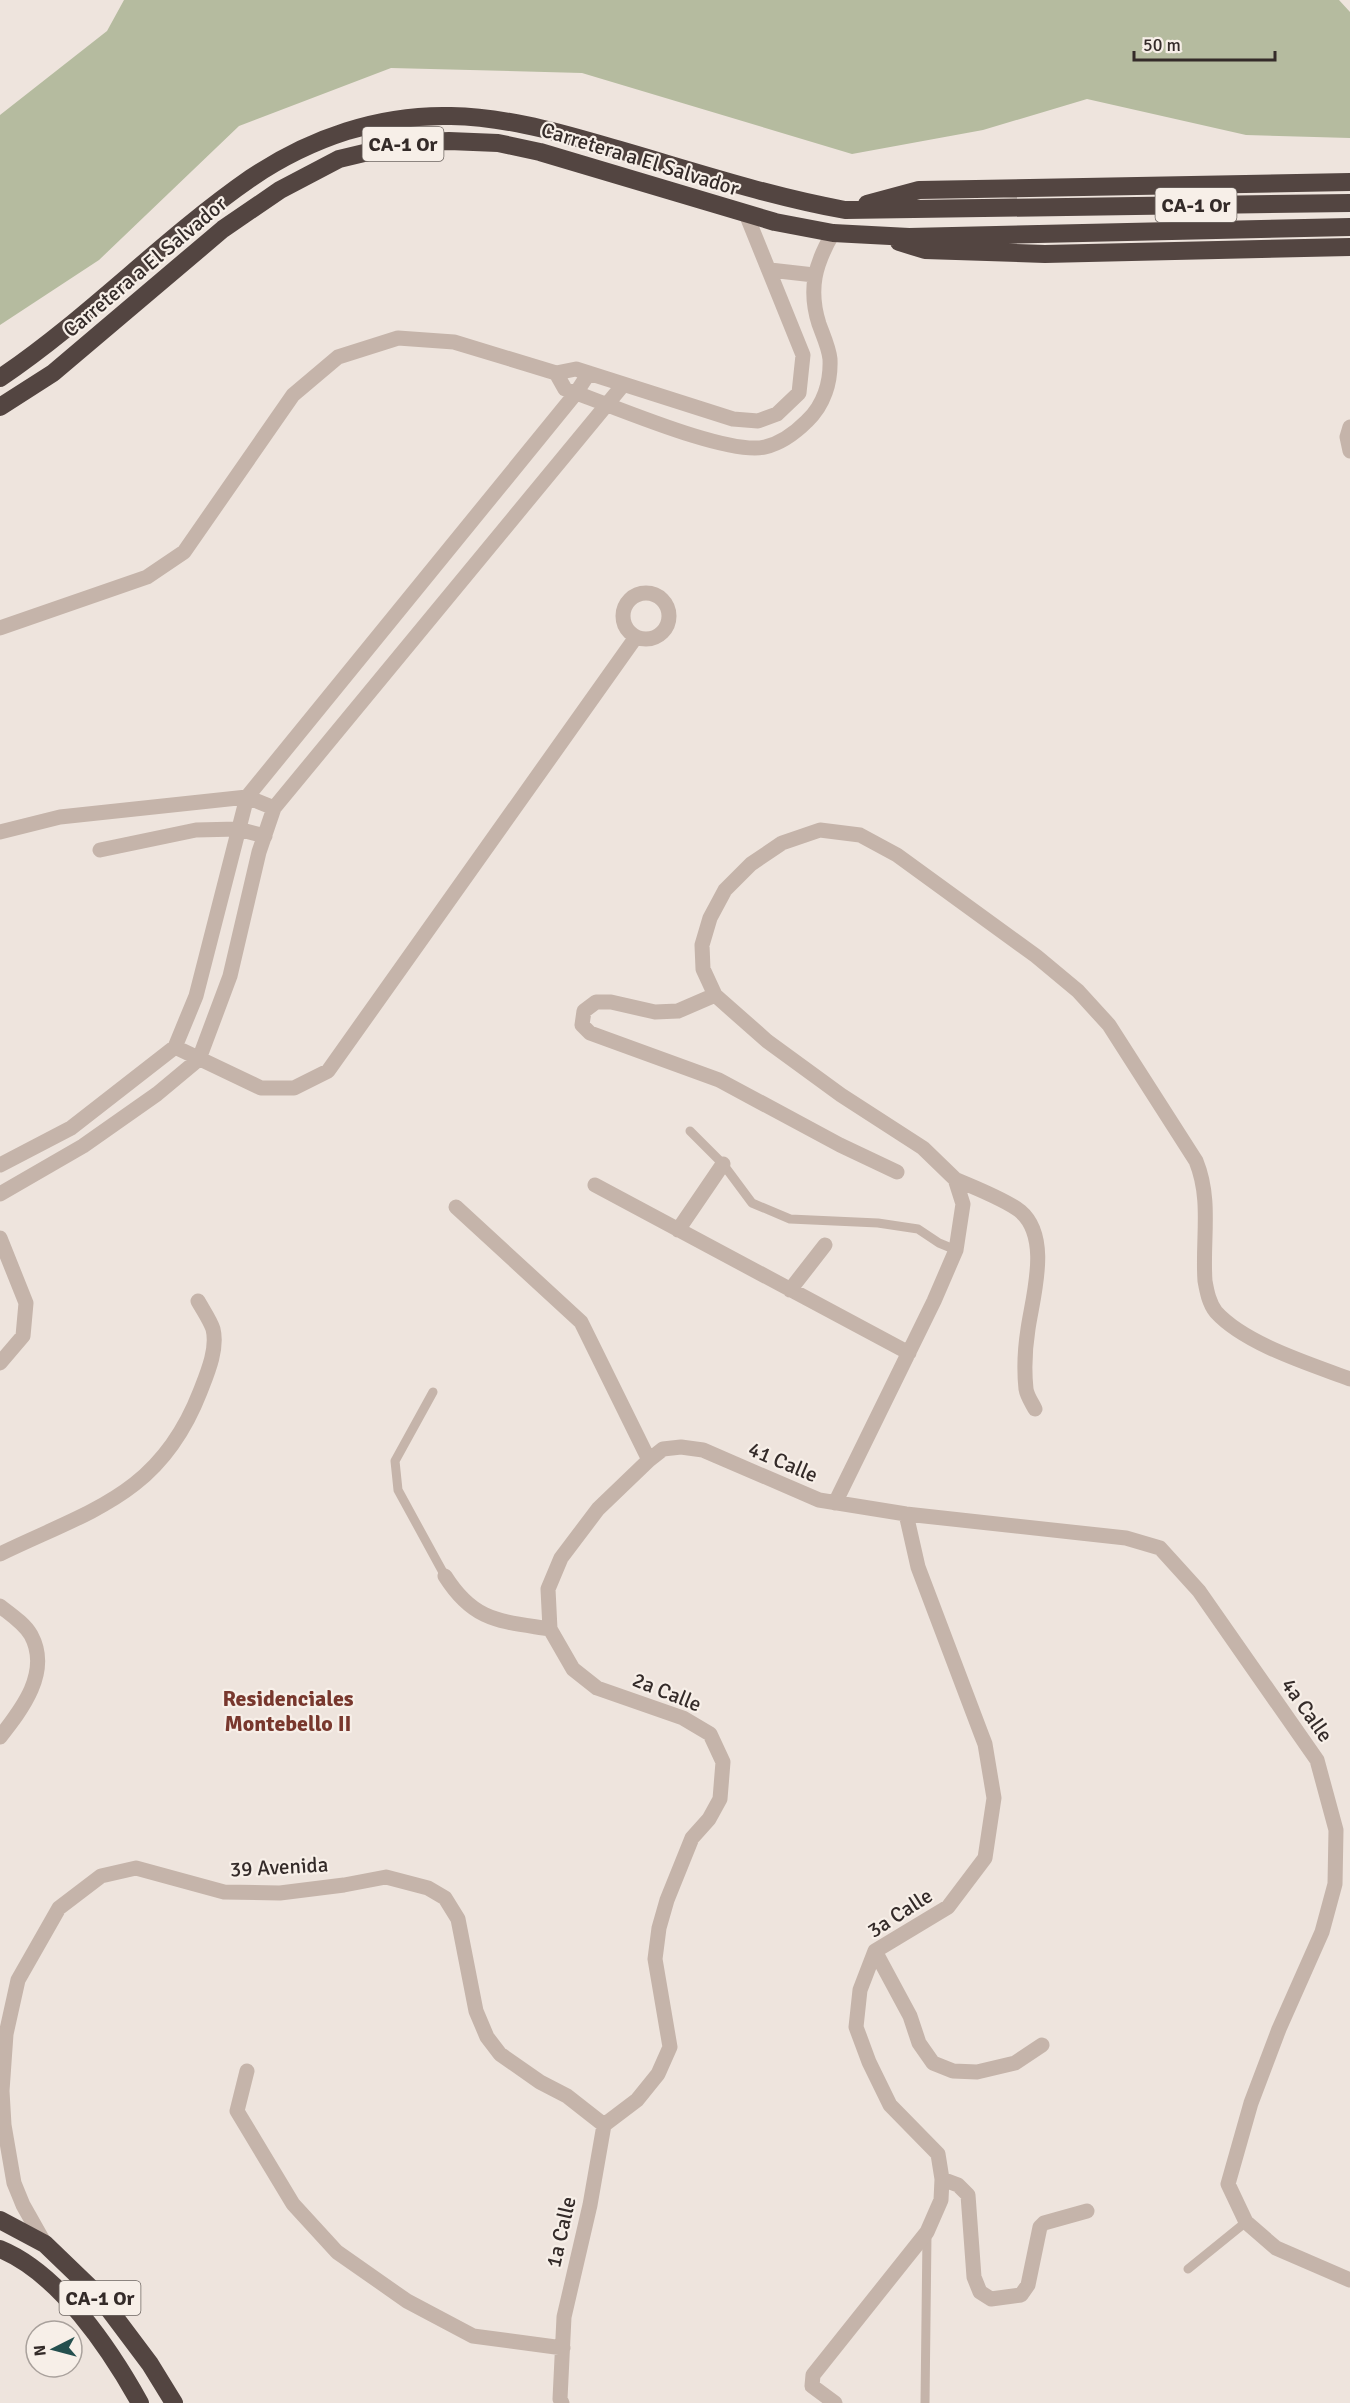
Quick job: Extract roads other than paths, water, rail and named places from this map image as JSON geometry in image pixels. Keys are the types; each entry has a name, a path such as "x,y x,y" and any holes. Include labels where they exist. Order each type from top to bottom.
{"highway":[{"name":"Carretera a El Salvador","path":"0,378 67,328 185,228 251,178 278,161 336,134 365,126 417,117 450,116 522,124 561,132 806,203 845,210 1350,203"},
{"name":"Carretera a El Salvador","path":"0,407 52,373 223,229 251,209 313,171 339,159 406,143 498,143 540,152 746,214 801,228 833,233 877,235 1350,227"},
{"path":"845,210 919,190 1350,182"},
{"path":"877,235 925,250 1045,254 1350,247"},
{"name":"CA-1 Or","path":"0,2220 45,2244 99,2296 150,2364 174,2403"},
{"name":"CA-1 Or","path":"0,2249 10,2253 42,2275 78,2312 101,2340 140,2403"}],"street":[{"path":"0,628 147,577 184,552 293,395 338,357 398,338 454,342 556,373 576,369 733,419 758,421 777,414 798,393 803,355 746,214"},
{"path":"556,373 565,388 576,393 720,445 764,448 790,437 813,415 828,387 830,357 814,309 814,275 821,254 833,233"},
{"path":"770,270 814,275"},
{"path":"803,355 830,357"},
{"path":"0,1165 71,1128 175,1047 196,996 247,797 576,393 589,373"},
{"path":"0,1194 83,1146 157,1094 200,1059 230,976 245,906 274,808 623,385"},
{"path":"1350,427 1347,437 1350,451"},
{"path":"175,1047 261,1088 294,1088 328,1071 636,637"},
{"path":"0,832 60,817 247,797 274,808"},
{"path":"100,850 196,830 238,829 265,836"},
{"path":"1035,1409 1026,1391 1025,1362 1038,1274 1033,1227 1020,1211 955,1179 923,1148 841,1095 767,1041 715,995 703,969 702,945 710,918 725,890 751,864 782,843 820,830 860,836 897,855 1036,956 1078,991 1110,1025 1196,1161 1204,1179 1206,1195 1205,1274 1207,1294 1215,1310 1246,1336 1302,1362 1350,1379"},
{"path":"715,995 678,1011 655,1012 611,1002 596,1002 584,1011 582,1025 590,1033 719,1080 840,1145 897,1172"},
{"path":"678,1230 723,1164"},
{"path":"835,1503 934,1301 956,1250 963,1204 955,1179"},
{"path":"595,1185 909,1353"},
{"path":"456,1207 582,1322 649,1461"},
{"path":"0,1238 26,1303 23,1336 0,1363"},
{"path":"790,1290 825,1245"},
{"path":"0,1554 112,1501 140,1481 160,1461 194,1408 213,1350 212,1328 198,1301"},
{"name":"41 Calle","path":"649,1461 663,1449 681,1447 703,1450 819,1500 906,1514"},
{"name":"2a Calle","path":"604,2125 637,2100 658,2074 670,2047 655,1959 659,1928 667,1900 692,1838 710,1819 720,1799 723,1762 710,1734 682,1718 597,1688 573,1669 550,1629 548,1589 561,1558 598,1509 649,1461"},
{"name":"3a Calle","path":"835,2403 812,2386 813,2375 927,2232 941,2200 942,2179 938,2154 890,2105 868,2062 856,2027 860,1990 875,1952 948,1907 986,1858 994,1798 985,1744 918,1567 906,1514"},
{"name":"4a Calle","path":"906,1514 1126,1538 1160,1548 1199,1591 1317,1760 1336,1830 1335,1884 1322,1932 1279,2029 1251,2103 1228,2184 1246,2222 1276,2248 1350,2280"},
{"path":"445,1576 457,1595 477,1613 501,1621 550,1629"},
{"path":"0,1606 30,1634 38,1657 35,1681 24,1706 0,1737"},
{"name":"39 Avenida","path":"45,2244 23,2205 14,2183 2,2132 6,2034 18,1980 59,1908 101,1876 136,1868 224,1892 280,1893 386,1877 428,1888 445,1898 458,1919 476,2011 487,2037 500,2054 540,2082 567,2096 604,2125"},
{"path":"875,1952 910,2016 919,2043 933,2062 952,2071 976,2072 1015,2063 1042,2045"},
{"path":"247,2071 237,2110 293,2204 337,2252 407,2301 473,2336 563,2348"},
{"name":"1a Calle","path":"562,2403 560,2399 564,2317 590,2205 604,2125"},
{"path":"942,2179 958,2185 968,2196 974,2277 980,2292 991,2299 1021,2295 1028,2285 1040,2227 1044,2223 1087,2211"}],"lane":[{"path":"690,1131 723,1164 752,1203 790,1219 879,1223 918,1228 939,1243 956,1250"},
{"path":"433,1392 395,1461 398,1490 445,1576"},
{"path":"1188,2269 1246,2222"},
{"path":"925,2403 927,2232"}],"district":[{"name":"Residenciales Montebello II","path":"288,1710"}]}
